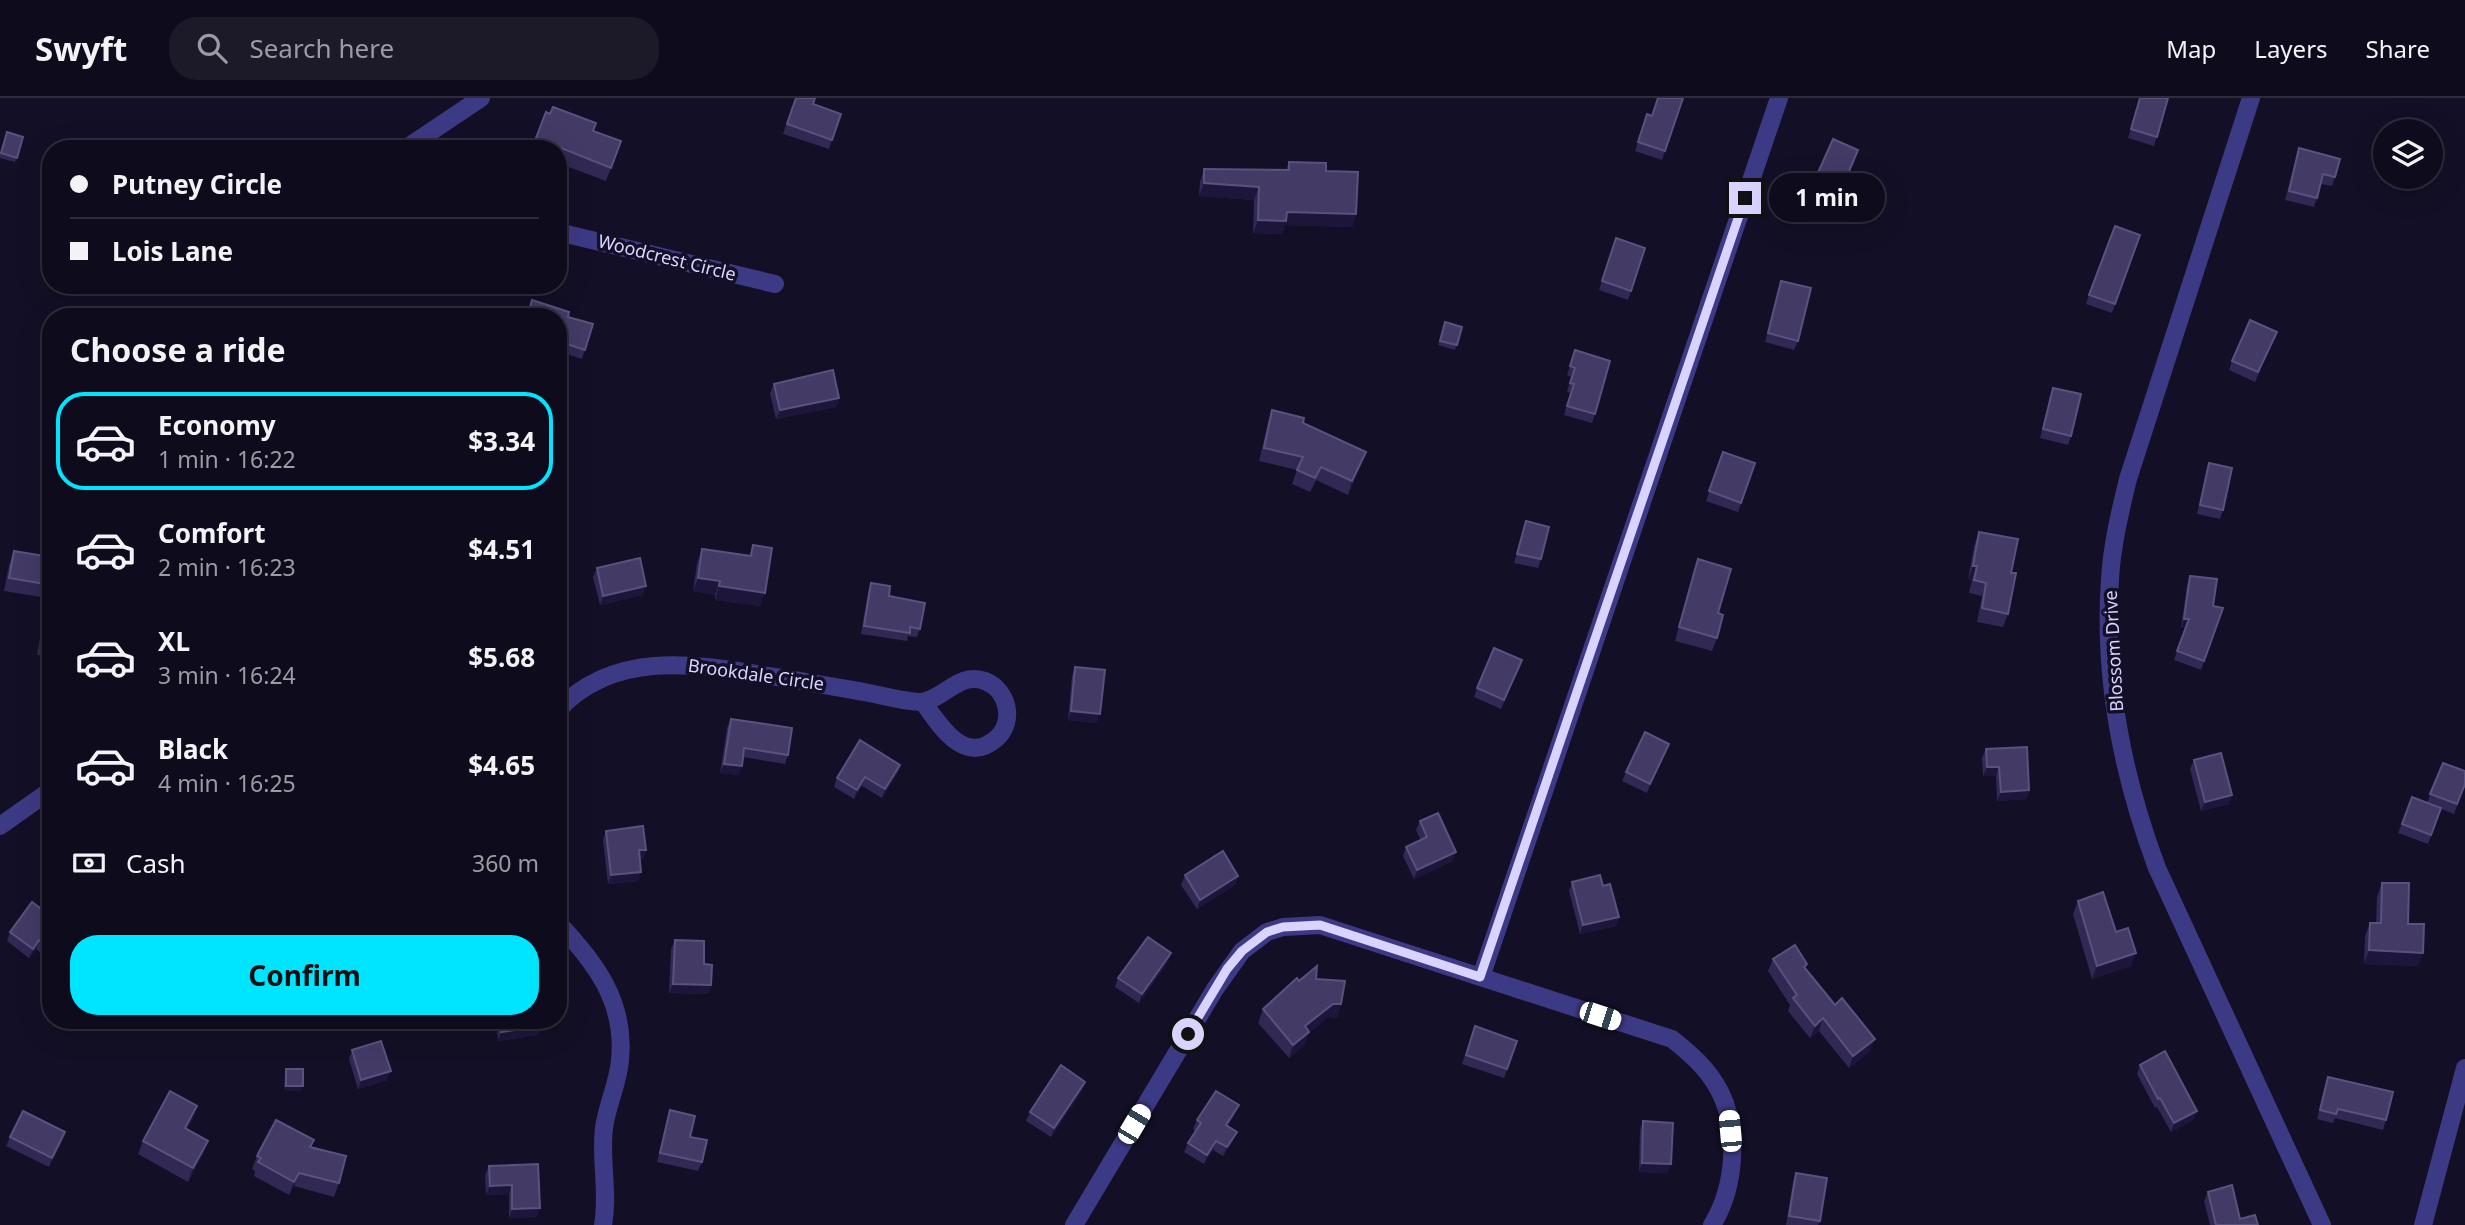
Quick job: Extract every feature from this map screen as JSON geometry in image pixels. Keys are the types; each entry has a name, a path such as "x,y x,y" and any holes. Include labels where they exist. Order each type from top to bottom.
{"street":[{"path":"425,140 481,98"},
{"path":"1480,977 1779,98"},
{"name":"Blossom Drive","path":"2251,98 2125,491 2113,546 2110,579 2108,616 2112,693 2139,820 2157,868 2322,1225"},
{"name":"Woodcrest Circle","path":"567,234 775,285"},
{"name":"Brookdale Circle","path":"567,701 617,672 667,664 713,666 923,702"},
{"path":"978,679 992,685 1003,696 1007,719 995,739 981,746 965,746 951,739 923,702 962,681 978,679"},
{"path":"0,826 42,796"},
{"path":"1074,1225 1227,969 1255,939 1267,932 1283,927 1320,925 1672,1040 1692,1054 1708,1072 1729,1116 1729,1180 1719,1213 1712,1225"},
{"path":"567,933 589,956 607,986 618,1022 620,1059 604,1126 602,1163 606,1213 603,1225"},
{"path":"2423,1225 2465,1068"}],"building":[{"path":"796,98 815,98 813,104 841,114 832,140 787,124"},
{"path":"1658,98 1683,98 1665,151 1638,142 1647,114 1652,116"},
{"path":"2140,98 2168,98 2157,137 2131,129"},
{"path":"553,107 596,123 593,131 621,141 611,168 567,150 567,140 536,138 546,112 550,114"},
{"path":"7,132 23,137 17,158 1,153"},
{"path":"1833,139 1858,150 1834,207 1808,195"},
{"path":"2299,148 2340,159 2335,177 2323,174 2317,198 2289,191"},
{"path":"1289,162 1326,163 1326,171 1358,172 1356,214 1287,212 1286,221 1258,220 1259,187 1204,183 1204,169 1289,170"},
{"path":"2115,226 2140,235 2115,304 2089,295"},
{"path":"1616,238 1645,248 1631,291 1602,281"},
{"path":"1781,281 1811,288 1798,341 1768,333"},
{"path":"532,300 557,308 530,308"},
{"path":"567,311 568,317 593,324 585,350 567,344"},
{"path":"2250,320 2277,332 2258,372 2232,361"},
{"path":"1445,322 1462,327 1457,345 1440,341"},
{"path":"1575,350 1610,361 1595,414 1567,406 1574,384 1570,383 1575,368 1570,366"},
{"path":"833,370 839,398 780,410 774,384"},
{"path":"2053,388 2081,394 2071,436 2043,429"},
{"path":"1272,410 1304,418 1303,423 1366,452 1352,481 1321,467 1315,478 1297,470 1303,457 1264,448"},
{"path":"1723,452 1755,463 1741,503 1709,491"},
{"path":"2209,463 2232,468 2223,510 2200,505"},
{"path":"1526,521 1549,527 1541,559 1517,554"},
{"path":"1979,532 2018,539 2011,573 2016,573 2008,614 1982,608 1986,583 1974,580 1977,566 1973,566"},
{"path":"753,545 772,548 765,593 719,586 720,581 698,578 702,549 751,556"},
{"path":"14,551 42,556 42,584 9,578"},
{"path":"640,558 646,586 603,596 597,568"},
{"path":"1698,559 1731,569 1718,613 1723,615 1717,638 1679,627"},
{"path":"2190,576 2217,579 2213,606 2223,608 2204,661 2177,651 2189,619 2184,619"},
{"path":"871,583 890,586 889,596 925,603 920,629 910,627 910,633 864,626"},
{"path":"1494,648 1522,660 1504,700 1477,688"},
{"path":"1075,667 1105,670 1100,714 1071,711"},
{"path":"731,719 792,728 788,755 744,748 742,766 724,764"},
{"path":"1645,732 1669,744 1650,784 1626,772"},
{"path":"860,740 900,765 885,789 865,777 857,790 837,778"},
{"path":"2027,747 2029,790 2001,792 1999,767 1987,767 1986,749"},
{"path":"2221,753 2232,795 2205,802 2194,760"},
{"path":"2443,763 2465,771 2465,784 2457,804 2430,794"},
{"path":"2412,797 2441,808 2431,835 2402,824"},
{"path":"1438,813 1456,852 1417,870 1406,847 1427,837 1420,821"},
{"path":"643,826 646,850 639,850 641,872 611,875 606,831"},
{"path":"1223,851 1238,876 1200,900 1185,875"},
{"path":"1600,875 1603,886 1610,884 1619,917 1583,925 1572,882"},
{"path":"2382,883 2409,883 2408,924 2424,924 2423,953 2369,950 2370,923 2381,923"},
{"path":"2103,892 2116,932 2128,928 2136,953 2097,966 2078,901"},
{"path":"32,902 40,908 42,905 42,942 39,940 33,949 10,932"},
{"path":"1148,937 1171,953 1142,994 1118,978"},
{"path":"675,940 704,941 704,964 712,965 711,985 673,984"},
{"path":"1795,945 1807,964 1804,967 1835,1005 1842,998 1875,1039 1853,1056 1823,1018 1815,1026 1793,998 1797,995 1773,959"},
{"path":"1317,966 1316,979 1345,981 1341,1004 1333,1004 1305,1026 1309,1032 1293,1045 1263,1009 1297,978 1299,981"},
{"path":"1475,1026 1517,1041 1507,1069 1466,1055"},
{"path":"501,1029 522,1029 501,1032"},
{"path":"381,1041 391,1071 361,1080 352,1050"},
{"path":"2165,1051 2197,1111 2174,1123 2140,1065"},
{"path":"1061,1065 1085,1082 1054,1128 1030,1112"},
{"path":"286,1069 303,1069 303,1086 286,1086"},
{"path":"2328,1077 2393,1092 2386,1120 2338,1109 2336,1114 2320,1110"},
{"path":"170,1091 197,1106 185,1128 208,1141 193,1168 143,1141"},
{"path":"1216,1091 1239,1105 1226,1125 1237,1132 1227,1147 1216,1141 1207,1155 1188,1143 1201,1123 1197,1120"},
{"path":"670,1110 695,1116 690,1137 707,1140 702,1162 660,1153"},
{"path":"23,1111 65,1132 52,1158 10,1137"},
{"path":"276,1120 314,1140 310,1147 346,1156 339,1183 299,1173 294,1182 258,1162 261,1158 257,1156"},
{"path":"1643,1121 1673,1123 1671,1164 1642,1163"},
{"path":"538,1164 540,1208 512,1209 512,1185 490,1186 489,1166"},
{"path":"1796,1173 1827,1178 1820,1221 1789,1216"},
{"path":"2232,1185 2240,1219 2255,1215 2258,1225 2216,1225 2208,1192"}],"route":[{"path":"1188,1034 1227,969 1242,951 1255,939 1283,927 1320,925 1480,977 1745,198"}]}
